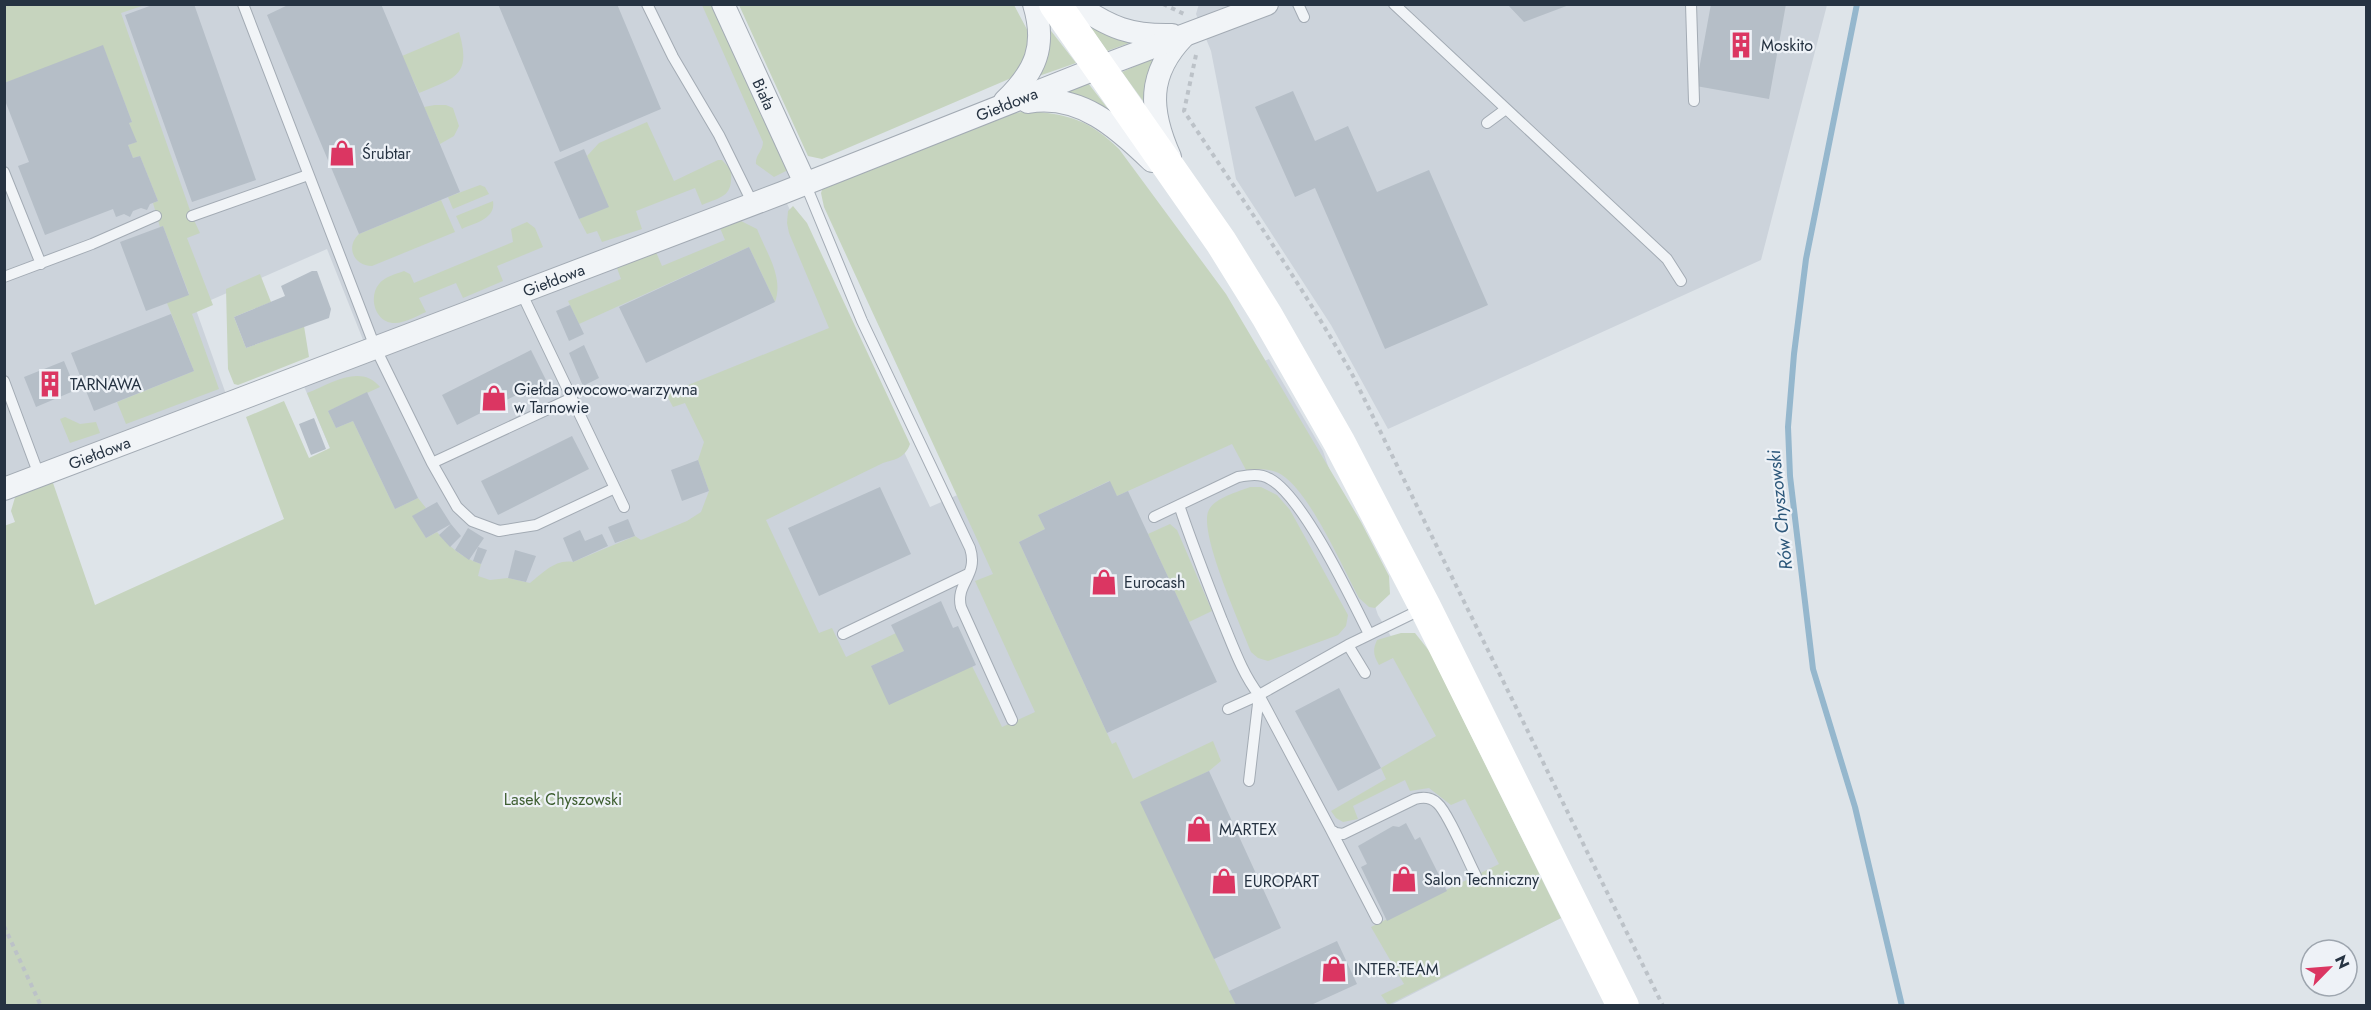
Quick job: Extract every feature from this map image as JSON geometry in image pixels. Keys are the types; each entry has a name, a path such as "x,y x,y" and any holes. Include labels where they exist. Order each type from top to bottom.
{"main road":[{"path":"1056,4 1221,242 1340,442 1425,607 1623,1005"}],"street":[{"name":"Biała","path":"723,4 805,183"},
{"path":"1000,106 1023,83 1032,69 1039,36 1034,4"},
{"path":"1077,4 1119,30 1154,35 1190,35"},
{"name":"Giełdowa","path":"4,489 753,204 1100,67 1190,35 1267,4"},
{"path":"1184,186 1167,148 1156,110 1154,89 1161,66 1172,48 1190,35"},
{"path":"1000,106 1034,101 1062,101 1086,108 1125,135 1152,161 1184,186"}],"lane":[{"path":"243,4 375,347 432,464 457,507 472,521 499,531 536,525 615,488"},
{"path":"647,4 673,57 719,135 753,204"},
{"path":"1298,4 1304,17"},
{"path":"1394,4 1667,259 1681,281"},
{"path":"1691,4 1694,101"},
{"path":"1486,123 1506,109"},
{"path":"4,172 41,264"},
{"path":"192,216 308,175"},
{"path":"805,183 862,321 970,548 973,558 971,572 960,593 961,609 1012,720"},
{"path":"4,278 156,216"},
{"path":"521,292 624,507"},
{"path":"4,381 39,475"},
{"path":"432,464 572,398"},
{"path":"1154,518 1238,477 1250,475 1268,478 1289,495 1299,509 1338,574 1369,634"},
{"path":"1179,505 1195,552 1245,673 1259,695 1377,919"},
{"path":"843,634 956,582 971,572"},
{"path":"1228,709 1259,695 1348,645 1425,607"},
{"path":"1348,645 1365,673"},
{"path":"1250,781 1259,695"},
{"path":"1331,830 1343,834 1414,799 1433,800 1443,810 1476,876"}],"path":[{"path":"1163,4 1190,35 1184,111 1310,301 1353,376 1663,1005"},
{"path":"4,926 41,1005"}],"shaded area":[{"path":"1199,4 1827,5 1761,260 1388,429 1331,325 1236,179 1211,51 1196,14"},
{"path":"119,5 723,5 805,183 782,193 930,507 1269,359 1323,451 1378,615 1561,918 1391,1005 1205,1005 542,593 423,564 330,448 303,384 371,360 327,249 195,307 227,397 5,479 4,57"}],"green space":[{"path":"5,5 145,5 121,13 200,233 187,238 213,305 192,314 219,389 126,424 117,402 194,371 167,303 189,294 163,226 160,227 153,203 158,201 140,156 133,158 128,145 136,142 129,123 132,122 103,46 5,83"},
{"path":"702,5 717,5 788,170 774,177 756,164 763,142"},
{"path":"739,5 1014,5 1031,37 1030,54 1016,76 822,159 808,156"},
{"path":"1087,22 1132,42 1107,51"},
{"path":"1048,27 1076,63 1036,77"},
{"path":"459,32 462,67 451,79 419,93 402,56"},
{"path":"1154,58 1146,105 1122,72"},
{"path":"1088,83 1112,114 1062,93"},
{"path":"446,105 453,108 459,126 454,136 440,144 424,107"},
{"name":"Lasek Chyszowski","path":"1030,111 1079,121 1098,131 1119,149 1226,294 1361,522 1389,576 1390,594 1375,608 1369,607 1359,598 1325,531 1293,484 1273,471 1246,470 1232,444 1117,496 1109,481 1038,515 1045,529 1019,542 1112,744 1116,742 1133,779 1213,741 1221,761 1209,771 1141,803 1236,1005 5,1006 4,526 15,522 11,511 16,494 52,480 95,605 284,519 246,417 284,401 309,458 330,448 307,393 345,378 364,377 380,387 328,411 336,428 353,421 395,509 418,498 426,508 413,516 426,538 437,532 468,559 481,564 478,576 490,580 508,578 530,583 555,565 573,562 635,536 641,540 687,521 701,512 709,491 698,460 704,442 685,403 673,407 666,394 829,328 789,233 788,211 793,206 807,223 910,444 900,457 883,463 766,520 819,633 832,628 846,657 896,633 904,651 871,666 972,666 1002,727 1035,712 975,581 993,574 824,207 821,193 824,184 1007,114"},
{"path":"647,122 674,181 722,160 731,170 730,186 721,197 702,205 695,188 636,211 642,229 602,242 597,231 587,234 579,219 608,206 587,156 599,143"},
{"path":"480,185 485,187 489,194 453,209 448,197"},
{"path":"441,200 455,232 372,266 360,263 356,259 352,250 359,234"},
{"path":"493,201 493,207 488,216 462,229 456,216"},
{"path":"737,219 757,229 776,274 775,302 749,247 579,324 568,301 621,279 617,268 656,252 662,266 725,240 720,228"},
{"path":"527,222 535,228 543,247 497,266 503,281 463,298 456,283 419,298 426,312 403,322 388,322 378,314 374,296 376,289 384,279 404,271 410,274 414,283 513,242 511,229"},
{"path":"260,274 271,302 234,317 246,348 304,326 309,357 238,385 234,384 228,369 226,289"},
{"path":"65,417 80,424 96,422 100,433 70,443 60,419"},
{"path":"1250,487 1261,487 1277,495 1290,510 1348,615 1346,626 1338,635 1268,661 1258,658 1251,652 1215,560 1207,524 1208,512 1215,503"},
{"path":"1170,524 1177,530 1212,611 1189,622 1148,534"},
{"path":"1401,633 1415,633 1430,652 1561,918 1388,1005 1381,995 1404,984 1371,927 1499,864 1465,799 1451,805 1429,788 1410,791 1405,780 1353,806 1358,819 1343,822 1331,811 1386,779 1381,768 1436,736 1393,658 1379,665 1375,656 1374,647 1377,640"}],"building":[{"path":"155,4 194,4 256,180 192,202 125,15"},
{"path":"290,4 381,4 460,192 359,234 267,15"},
{"path":"498,4 617,4 661,109 560,152"},
{"path":"1507,4 1569,4 1569,5 1524,22"},
{"name":"Moskito","path":"1711,4 1786,4 1769,99 1696,86"},
{"path":"103,45 132,122 129,123 137,142 128,145 133,158 140,156 158,201 150,204 147,210 141,208 133,211 130,217 124,214 116,217 113,209 45,235 18,166 29,162 4,98 4,83"},
{"path":"1293,91 1315,141 1348,126 1377,192 1429,170 1488,305 1385,349 1315,188 1295,197 1255,107"},
{"path":"584,149 609,207 579,219 554,162"},
{"path":"163,226 189,295 146,311 120,242"},
{"path":"749,247 775,302 646,363 619,307"},
{"path":"312,271 317,271 331,309 329,318 246,348 234,317 285,296 281,286"},
{"path":"570,305 584,334 569,341 556,311"},
{"path":"171,314 194,371 94,411 71,353"},
{"path":"584,345 599,378 583,386 569,353"},
{"path":"531,350 546,380 457,425 442,395"},
{"name":"TARNAWA","path":"64,361 76,390 36,407 24,377"},
{"path":"367,392 418,498 395,509 353,421 336,428 328,411"},
{"path":"314,418 326,449 311,455 299,424"},
{"path":"572,436 589,469 498,515 481,481"},
{"path":"698,460 709,491 682,501 671,470"},
{"name":"Eurocash","path":"1110,481 1117,496 1128,491 1217,682 1107,733 1019,542 1045,529 1038,515"},
{"path":"880,487 911,554 819,596 788,528"},
{"path":"437,502 451,524 426,538 412,516"},
{"path":"628,519 635,536 615,543 608,527"},
{"path":"451,524 461,536 450,547 439,535"},
{"path":"468,528 484,538 469,560 455,550"},
{"path":"580,530 585,541 602,534 608,546 573,562 563,538"},
{"path":"478,547 487,550 481,564 473,561"},
{"path":"515,550 536,556 526,582 508,578"},
{"path":"941,601 953,628 958,626 976,665 889,705 871,666 904,651 891,625"},
{"path":"1339,688 1381,768 1338,791 1295,711"},
{"path":"1209,771 1281,928 1214,959 1140,802"},
{"name":"Salon Techniczny","path":"1406,823 1415,840 1420,837 1447,891 1387,921 1361,867 1367,864 1358,846 1393,826 1399,827"},
{"path":"1337,941 1357,984 1311,1005 1236,1005 1229,991"}],"waterway":[{"name":"Rów Chyszowski","path":"1857,4 1806,259 1794,354 1788,427 1790,476 1813,669 1855,807 1902,1006"}],"place":[{"name":"Moskito","path":"1741,45"},
{"name":"Śrubtar","path":"342,153"},
{"name":"TARNAWA","path":"50,384"},
{"name":"Giełda owocowo-warzywna w Tarnowie","path":"494,398"},
{"name":"Eurocash","path":"1104,582"},
{"name":"MARTEX","path":"1199,829"},
{"name":"Salon Techniczny","path":"1404,879"},
{"name":"EUROPART","path":"1224,881"},
{"name":"INTER-TEAM","path":"1334,969"}]}
